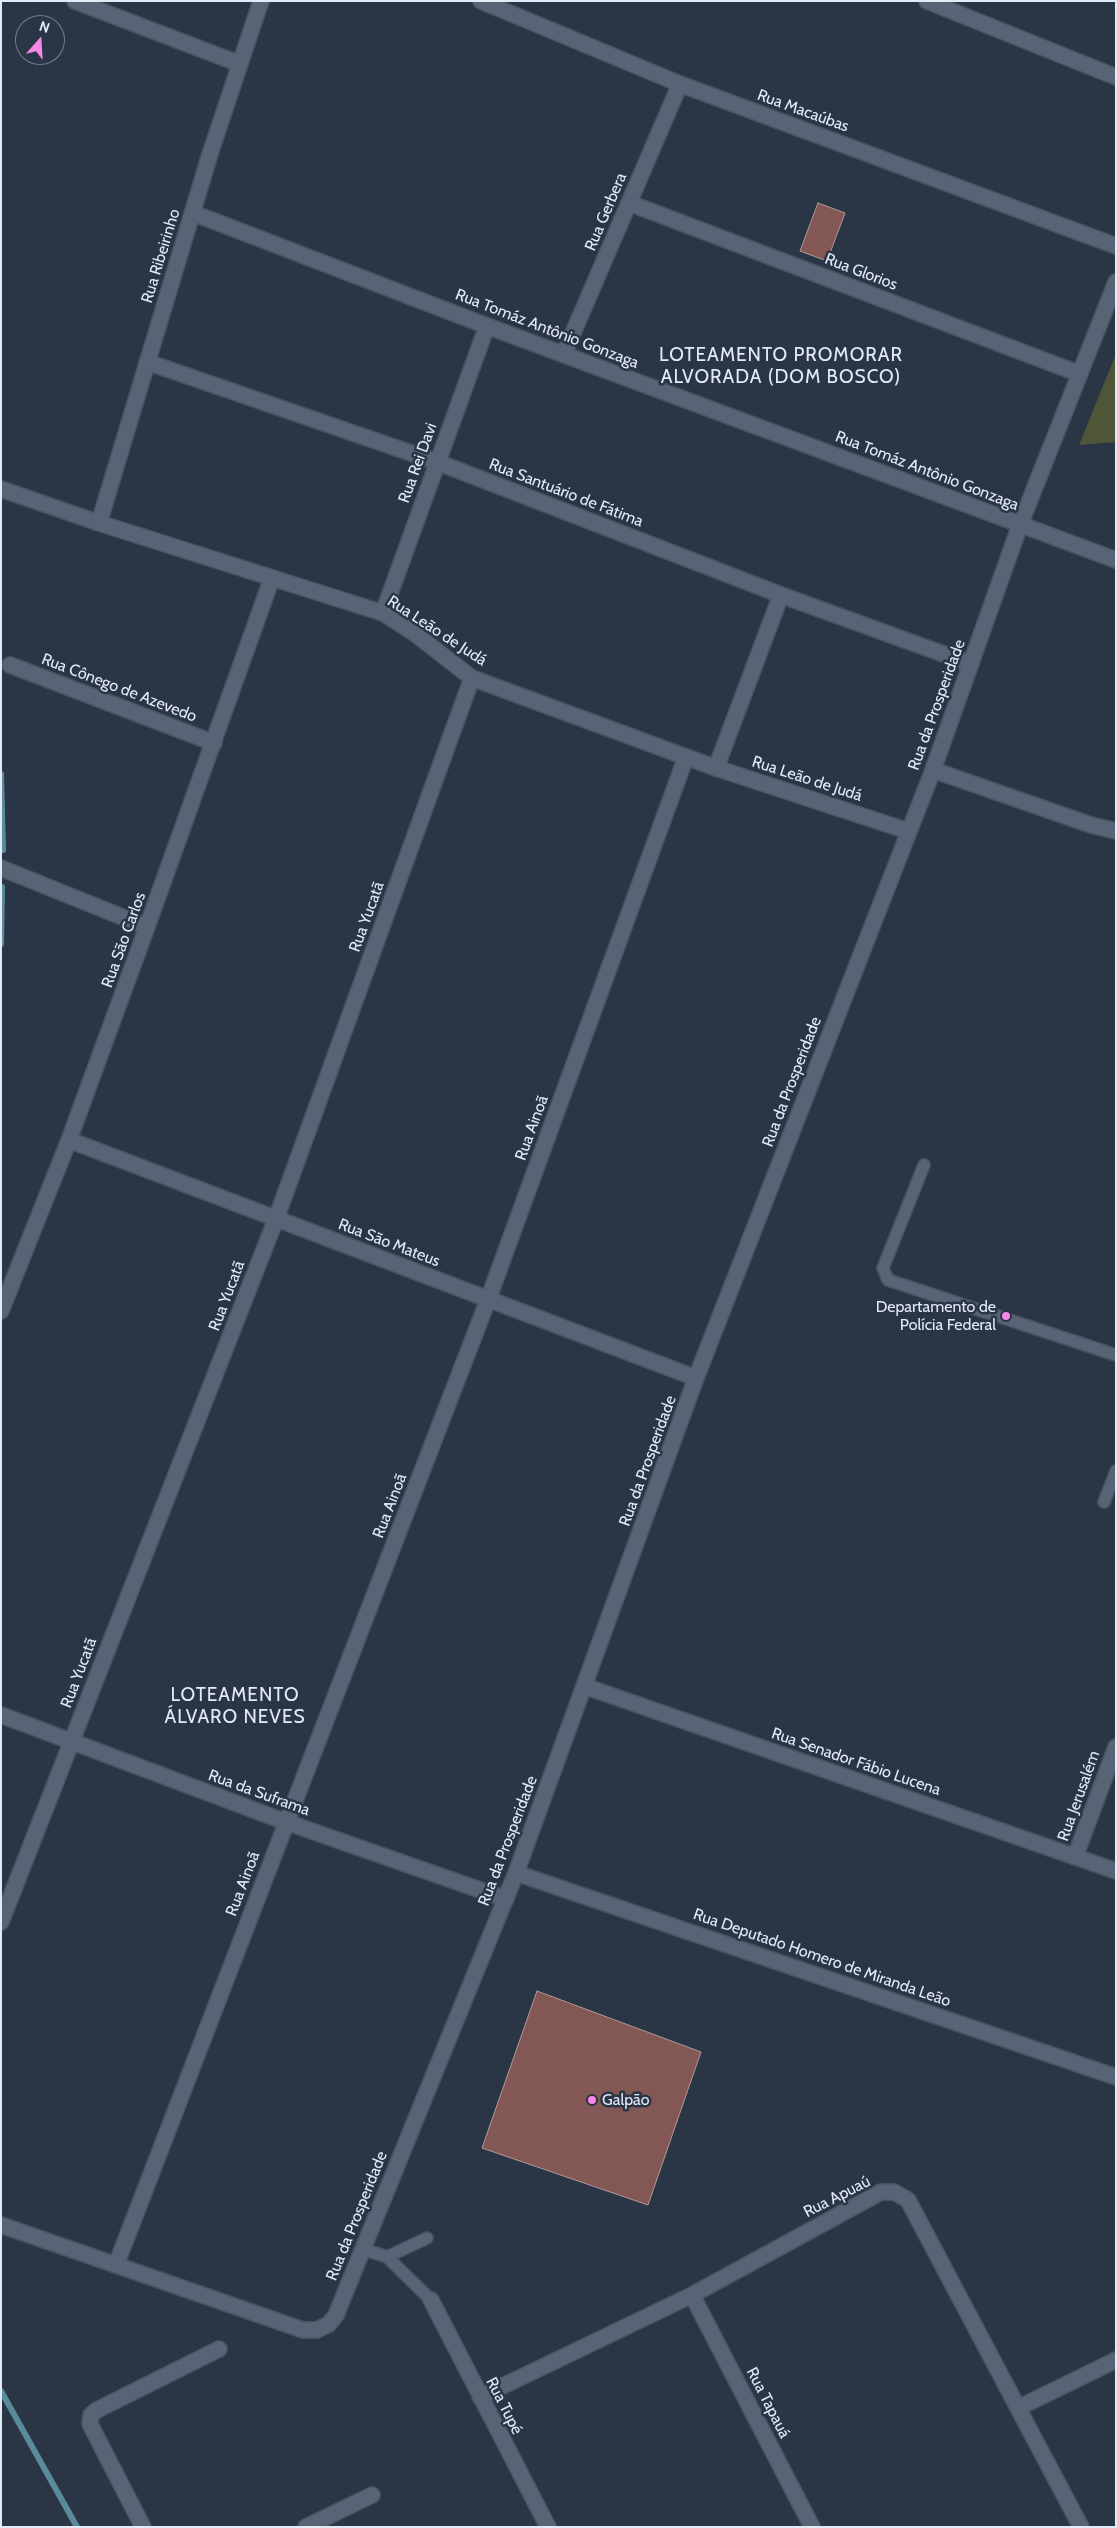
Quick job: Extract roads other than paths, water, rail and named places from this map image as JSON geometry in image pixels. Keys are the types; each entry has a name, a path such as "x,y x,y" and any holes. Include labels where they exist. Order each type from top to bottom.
{"street":[{"path":"75,1 240,64"},
{"name":"Rua Ribeirinho","path":"99,523 192,213 261,1"},
{"name":"Rua Macaúbas","path":"480,1 680,84 1116,246"},
{"path":"927,1 1116,77"},
{"name":"Rua Gerbera","path":"564,354 680,84"},
{"name":"Rua Glorios","path":"629,203 1080,374"},
{"name":"Rua Tomáz Antônio Gonzaga","path":"192,213 488,326 1116,560"},
{"name":"Rua da Prosperidade","path":"1,2225 303,2330 317,2330 329,2324 336,2315 516,1873 696,1378 933,770 1020,525 1116,282"},
{"name":"Rua Rei Davi","path":"383,613 488,326"},
{"name":"Rua Santuário de Fátima","path":"147,362 437,462 781,595 971,664"},
{"name":"Rua Leão de Judá","path":"1,489 99,523 383,613 414,633 472,678 716,768 908,831"},
{"name":"Rua São Carlos","path":"1,1311 68,1140 147,927 272,578"},
{"path":"716,768 781,595"},
{"name":"Rua Cônego de Azevedo","path":"10,665 214,743"},
{"name":"Rua Yucatã","path":"1,1922 276,1219 472,678"},
{"name":"Rua Ainoã","path":"116,2265 488,1300 686,756"},
{"path":"933,770 1091,825 1116,831"},
{"path":"1,868 147,927"},
{"name":"Rua São Mateus","path":"68,1140 696,1378"},
{"name":"Rua Senador Fábio Lucena","path":"584,1686 1116,1871"},
{"name":"Rua da Suframa","path":"1,1715 286,1822 506,1899"},
{"name":"Rua Jerusalém","path":"1075,1857 1116,1747"},
{"name":"Rua Deputado Homero de Miranda Leão","path":"516,1873 1116,2077"},
{"name":"Rua Apuaú","path":"480,2397 692,2295 881,2192 902,2195 908,2200 1081,2527"},
{"name":"Rua Tapauá","path":"692,2295 812,2527"},
{"name":"Rua Tupé","path":"431,2300 548,2527"},
{"path":"143,2527 90,2424 91,2416 97,2410 219,2349"},
{"path":"1018,2408 1116,2360"},
{"path":"306,2527 372,2495"}],"lane":[{"path":"924,1165 883,1268 888,1280 1116,1356"},
{"path":"1104,1502 1116,1471"},
{"path":"388,2257 427,2238"},
{"path":"363,2249 388,2257 431,2300"}],"waterway":[{"path":"1,774 3,850"},
{"path":"1,944 2,887"},
{"path":"1,2391 77,2527"}],"place":[{"name":"Departamento de Polícia Federal","path":"1006,1316"},
{"name":"Galpão","path":"592,2100"}],"district":[{"name":"LOTEAMENTO PROMORAR ALVORADA (DOM BOSCO)","path":"781,366"},
{"name":"LOTEAMENTO ÁLVARO NEVES","path":"235,1706"}]}
